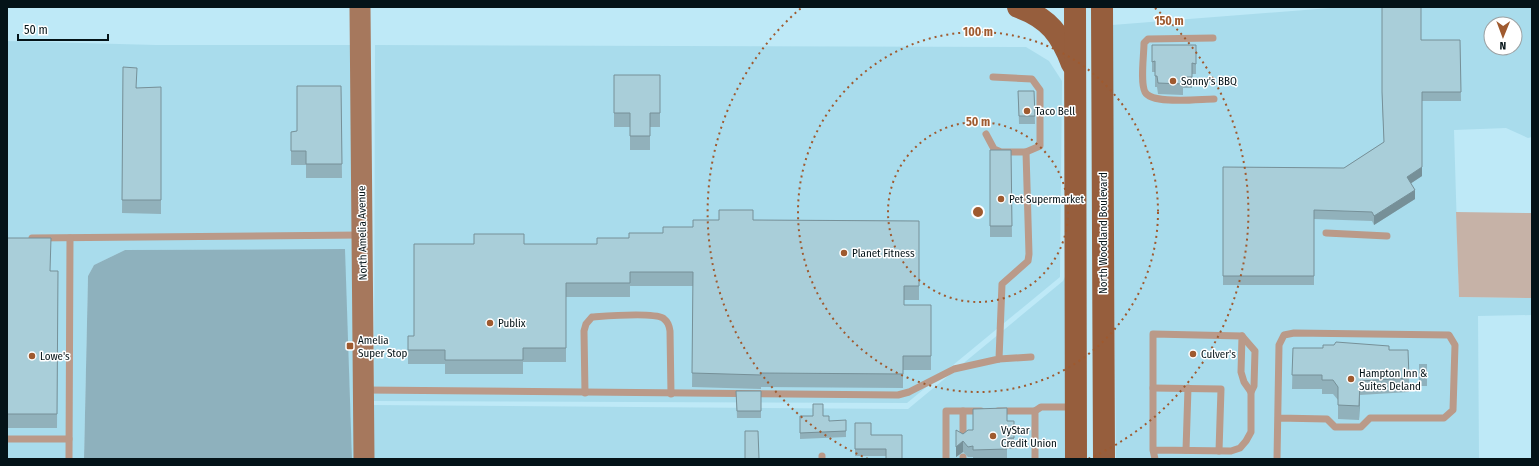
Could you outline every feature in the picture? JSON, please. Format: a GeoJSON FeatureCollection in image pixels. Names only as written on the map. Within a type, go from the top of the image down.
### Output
{"type":"FeatureCollection","features":[{"type":"Feature","properties":{"kind":"main road"},"geometry":{"type":"LineString","coordinates":[[1018,7],[1032,12],[1048,23],[1063,42],[1075,71]]}},
{"type":"Feature","properties":{"kind":"main road"},"geometry":{"type":"LineString","coordinates":[[1075,7],[1076,459]]}},
{"type":"Feature","properties":{"kind":"main road","name":"North Woodland Boulevard"},"geometry":{"type":"LineString","coordinates":[[1102,7],[1104,459]]}},
{"type":"Feature","properties":{"kind":"main road"},"geometry":{"type":"LineString","coordinates":[[1075,306],[1091,326],[1103,361]]}},
{"type":"Feature","properties":{"kind":"street","name":"North Amelia Avenue"},"geometry":{"type":"LineString","coordinates":[[360,7],[364,459]]}},
{"type":"Feature","properties":{"kind":"lane"},"geometry":{"type":"LineString","coordinates":[[1213,38],[1148,39],[1144,43],[1144,86],[1147,95],[1153,98],[1168,100],[1214,99]]}},
{"type":"Feature","properties":{"kind":"lane"},"geometry":{"type":"LineString","coordinates":[[986,134],[994,149],[1001,152],[1026,152],[1040,146],[1040,90],[1032,79],[993,77]]}},
{"type":"Feature","properties":{"kind":"lane"},"geometry":{"type":"LineString","coordinates":[[999,359],[1002,284],[1028,261],[1029,254],[1026,152]]}},
{"type":"Feature","properties":{"kind":"lane"},"geometry":{"type":"LineString","coordinates":[[1326,233],[1387,236]]}},
{"type":"Feature","properties":{"kind":"lane"},"geometry":{"type":"LineString","coordinates":[[25,238],[362,235]]}},
{"type":"Feature","properties":{"kind":"lane"},"geometry":{"type":"LineString","coordinates":[[70,238],[70,459]]}},
{"type":"Feature","properties":{"kind":"lane"},"geometry":{"type":"LineString","coordinates":[[585,393],[584,332],[588,320],[592,317],[649,315],[662,317],[668,323],[670,331],[671,394]]}},
{"type":"Feature","properties":{"kind":"lane"},"geometry":{"type":"LineString","coordinates":[[1278,418],[1327,419],[1335,427],[1361,427],[1370,418],[1444,418],[1453,410],[1455,345],[1449,335],[1294,333],[1284,335],[1279,345],[1278,418],[1278,459]]}},
{"type":"Feature","properties":{"kind":"lane"},"geometry":{"type":"LineString","coordinates":[[1153,450],[1219,451],[1231,455],[1246,441],[1251,432],[1251,392],[1254,386],[1255,351],[1242,336],[1153,334],[1153,450],[1155,459]]}},
{"type":"Feature","properties":{"kind":"lane"},"geometry":{"type":"LineString","coordinates":[[1242,336],[1241,372],[1244,382],[1251,392]]}},
{"type":"Feature","properties":{"kind":"lane"},"geometry":{"type":"LineString","coordinates":[[363,390],[898,395],[909,392],[954,369],[999,359],[1031,357]]}},
{"type":"Feature","properties":{"kind":"lane"},"geometry":{"type":"LineString","coordinates":[[1153,388],[1221,389],[1219,451]]}},
{"type":"Feature","properties":{"kind":"lane"},"geometry":{"type":"LineString","coordinates":[[1186,450],[1188,388]]}},
{"type":"Feature","properties":{"kind":"lane"},"geometry":{"type":"LineString","coordinates":[[946,459],[946,411],[1035,410],[1041,407],[1076,407]]}},
{"type":"Feature","properties":{"kind":"lane"},"geometry":{"type":"LineString","coordinates":[[1035,410],[1035,459]]}},
{"type":"Feature","properties":{"kind":"lane"},"geometry":{"type":"LineString","coordinates":[[963,411],[963,440]]}},
{"type":"Feature","properties":{"kind":"lane"},"geometry":{"type":"LineString","coordinates":[[7,439],[69,439]]}},
{"type":"Feature","properties":{"kind":"shaded area"},"geometry":{"type":"Polygon","coordinates":[[[1343,7],[1532,7],[1532,137],[1528,138],[1506,128],[1454,130],[1459,297],[1532,298],[1532,315],[1478,316],[1479,459],[1116,459],[1112,25],[1343,7]]]}},
{"type":"Feature","properties":{"kind":"shaded area"},"geometry":{"type":"Polygon","coordinates":[[[7,41],[156,45],[354,45],[358,459],[352,459],[344,249],[125,250],[94,265],[88,276],[84,459],[7,459],[7,41]]]}},
{"type":"Feature","properties":{"kind":"shaded area"},"geometry":{"type":"Polygon","coordinates":[[[375,45],[1026,47],[1049,61],[1062,81],[1060,277],[907,403],[374,401],[375,45]]]}},
{"type":"Feature","properties":{"kind":"shaded area"},"geometry":{"type":"Polygon","coordinates":[[[1456,212],[1532,213],[1532,298],[1459,297],[1456,212]]]}},
{"type":"Feature","properties":{"kind":"shaded area"},"geometry":{"type":"Polygon","coordinates":[[[345,249],[352,459],[84,459],[88,276],[94,265],[125,250],[345,249]]]}},
{"type":"Feature","properties":{"kind":"shaded area"},"geometry":{"type":"Polygon","coordinates":[[[1065,277],[1067,459],[370,459],[371,405],[908,409],[1063,281],[1065,277]]]}},
{"type":"Feature","properties":{"kind":"shaded area"},"geometry":{"type":"Polygon","coordinates":[[[1419,364],[1427,364],[1427,386],[1419,386],[1419,364]]]}},
{"type":"Feature","properties":{"kind":"building"},"geometry":{"type":"Polygon","coordinates":[[[1382,7],[1421,7],[1421,40],[1460,40],[1461,92],[1422,92],[1422,167],[1407,177],[1415,190],[1374,216],[1372,212],[1314,210],[1314,276],[1223,276],[1223,167],[1344,168],[1384,142],[1382,92],[1382,7]]]}},
{"type":"Feature","properties":{"kind":"building","name":"Sonny's BBQ"},"geometry":{"type":"Polygon","coordinates":[[[1152,45],[1196,45],[1196,64],[1192,63],[1192,77],[1183,77],[1183,84],[1158,83],[1157,76],[1155,76],[1155,61],[1152,62],[1152,45]]]}},
{"type":"Feature","properties":{"kind":"building"},"geometry":{"type":"Polygon","coordinates":[[[123,67],[137,68],[136,88],[161,87],[161,200],[122,200],[123,67]]]}},
{"type":"Feature","properties":{"kind":"building"},"geometry":{"type":"Polygon","coordinates":[[[614,75],[660,75],[660,113],[650,113],[650,136],[630,136],[630,113],[614,113],[614,75]]]}},
{"type":"Feature","properties":{"kind":"building"},"geometry":{"type":"Polygon","coordinates":[[[297,86],[341,86],[342,164],[306,164],[306,151],[291,151],[291,132],[297,131],[297,86]]]}},
{"type":"Feature","properties":{"kind":"building","name":"Taco Bell"},"geometry":{"type":"Polygon","coordinates":[[[1018,91],[1034,91],[1035,116],[1019,116],[1018,91]]]}},
{"type":"Feature","properties":{"kind":"building","name":"Pet Supermarket"},"geometry":{"type":"Polygon","coordinates":[[[990,150],[1011,150],[1012,226],[990,226],[990,150]]]}},
{"type":"Feature","properties":{"kind":"building"},"geometry":{"type":"Polygon","coordinates":[[[719,210],[753,210],[753,220],[919,221],[919,286],[904,286],[904,305],[931,305],[931,356],[903,356],[903,374],[761,373],[761,375],[692,373],[693,272],[630,272],[630,283],[566,283],[566,348],[523,348],[523,360],[445,360],[445,350],[408,350],[408,336],[414,336],[414,244],[474,244],[474,234],[524,234],[524,244],[597,244],[597,238],[629,238],[629,233],[663,233],[663,227],[693,227],[693,220],[719,220],[719,210]]]}},
{"type":"Feature","properties":{"kind":"building","name":"Lowe's"},"geometry":{"type":"Polygon","coordinates":[[[7,238],[51,238],[50,271],[58,271],[57,414],[7,414],[7,238]]]}},
{"type":"Feature","properties":{"kind":"building","name":"Hampton Inn & Suites Deland"},"geometry":{"type":"Polygon","coordinates":[[[1336,342],[1389,346],[1389,350],[1408,350],[1409,378],[1360,381],[1359,406],[1338,405],[1338,387],[1333,380],[1322,380],[1322,375],[1292,375],[1293,348],[1323,348],[1323,345],[1334,345],[1336,342]]]}},
{"type":"Feature","properties":{"kind":"building"},"geometry":{"type":"Polygon","coordinates":[[[736,391],[761,391],[761,411],[737,411],[736,391]]]}},
{"type":"Feature","properties":{"kind":"building"},"geometry":{"type":"Polygon","coordinates":[[[813,404],[823,404],[823,416],[829,416],[829,421],[846,420],[846,431],[800,433],[800,416],[813,416],[813,404]]]}},
{"type":"Feature","properties":{"kind":"building","name":"VyStar Credit Union"},"geometry":{"type":"Polygon","coordinates":[[[1007,408],[1007,421],[1014,421],[1014,438],[1007,438],[1007,449],[973,450],[973,446],[968,447],[963,441],[956,447],[956,430],[963,434],[968,430],[973,430],[973,409],[1007,408]]]}},
{"type":"Feature","properties":{"kind":"building"},"geometry":{"type":"Polygon","coordinates":[[[855,423],[871,423],[871,435],[902,435],[902,459],[886,459],[886,449],[855,449],[855,423]]]}},
{"type":"Feature","properties":{"kind":"building"},"geometry":{"type":"Polygon","coordinates":[[[745,431],[758,431],[759,459],[745,459],[745,431]]]}},
{"type":"Feature","properties":{"kind":"place","name":"Sonny's BBQ"},"geometry":{"type":"Point","coordinates":[1173,81]}},
{"type":"Feature","properties":{"kind":"place","name":"Taco Bell"},"geometry":{"type":"Point","coordinates":[1027,111]}},
{"type":"Feature","properties":{"kind":"place","name":"Pet Supermarket"},"geometry":{"type":"Point","coordinates":[1001,199]}},
{"type":"Feature","properties":{"kind":"place","name":"Planet Fitness"},"geometry":{"type":"Point","coordinates":[844,253]}},
{"type":"Feature","properties":{"kind":"place","name":"Publix"},"geometry":{"type":"Point","coordinates":[490,323]}},
{"type":"Feature","properties":{"kind":"place","name":"Amelia Super Stop"},"geometry":{"type":"Point","coordinates":[350,346]}},
{"type":"Feature","properties":{"kind":"place","name":"Culver's"},"geometry":{"type":"Point","coordinates":[1193,354]}},
{"type":"Feature","properties":{"kind":"place","name":"Lowe's"},"geometry":{"type":"Point","coordinates":[32,356]}},
{"type":"Feature","properties":{"kind":"place","name":"Hampton Inn & Suites Deland"},"geometry":{"type":"Point","coordinates":[1351,379]}},
{"type":"Feature","properties":{"kind":"place","name":"VyStar Credit Union"},"geometry":{"type":"Point","coordinates":[993,436]}}]}
